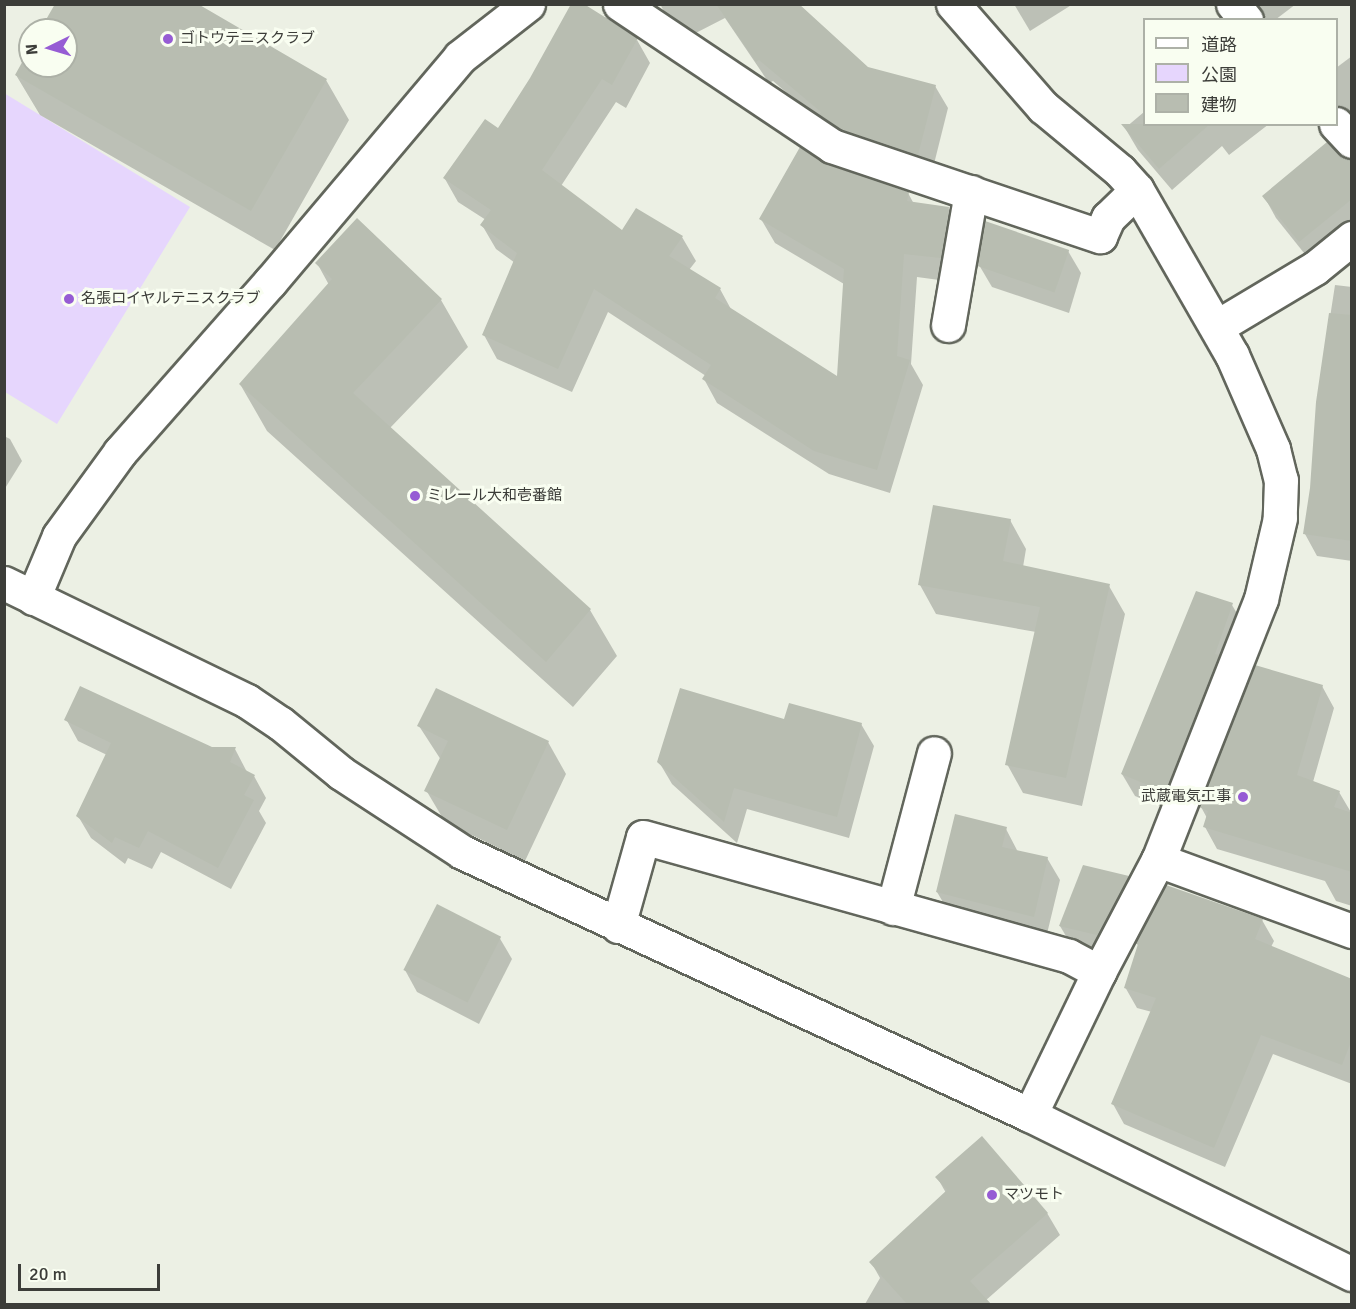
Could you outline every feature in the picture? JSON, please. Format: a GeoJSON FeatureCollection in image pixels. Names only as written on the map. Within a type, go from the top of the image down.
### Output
{"type":"FeatureCollection","features":[{"type":"Feature","properties":{"kind":"street"},"geometry":{"type":"LineString","coordinates":[[33,598],[59,536],[120,452],[270,282],[460,57],[528,4]]}},
{"type":"Feature","properties":{"kind":"street"},"geometry":{"type":"LineString","coordinates":[[620,4],[832,146],[1100,236],[1108,218],[1137,190]]}},
{"type":"Feature","properties":{"kind":"street"},"geometry":{"type":"LineString","coordinates":[[952,4],[1043,107],[1120,171],[1137,190],[1218,326],[1274,449],[1281,480],[1280,518],[1261,599],[1158,860],[1099,972],[1030,1115]]}},
{"type":"Feature","properties":{"kind":"street"},"geometry":{"type":"LineString","coordinates":[[1233,4],[1244,18]]}},
{"type":"Feature","properties":{"kind":"street"},"geometry":{"type":"LineString","coordinates":[[1338,126],[1352,141]]}},
{"type":"Feature","properties":{"kind":"street"},"geometry":{"type":"LineString","coordinates":[[948,325],[971,192]]}},
{"type":"Feature","properties":{"kind":"street"},"geometry":{"type":"LineString","coordinates":[[1218,326],[1315,268],[1352,238]]}},
{"type":"Feature","properties":{"kind":"street"},"geometry":{"type":"LineString","coordinates":[[4,583],[247,701],[280,723],[341,773],[462,852],[1030,1115],[1352,1274]]}},
{"type":"Feature","properties":{"kind":"street"},"geometry":{"type":"LineString","coordinates":[[893,908],[934,753]]}},
{"type":"Feature","properties":{"kind":"street"},"geometry":{"type":"LineString","coordinates":[[618,926],[643,837],[1069,956],[1099,972]]}},
{"type":"Feature","properties":{"kind":"street"},"geometry":{"type":"LineString","coordinates":[[1158,860],[1352,931]]}},
{"type":"Feature","properties":{"kind":"green space","name":"名張ロイヤルテニスクラブ"},"geometry":{"type":"Polygon","coordinates":[[[4,93],[190,207],[57,424],[5,392],[4,93]]]}},
{"type":"Feature","properties":{"kind":"building"},"geometry":{"type":"Polygon","coordinates":[[[55,4],[198,4],[327,79],[251,211],[20,78],[78,78],[78,18],[47,18],[55,4]]]}},
{"type":"Feature","properties":{"kind":"building"},"geometry":{"type":"Polygon","coordinates":[[[571,4],[584,4],[638,38],[612,85],[602,79],[542,170],[622,230],[636,208],[683,236],[669,256],[721,288],[715,298],[837,376],[844,269],[759,219],[800,147],[826,164],[909,192],[907,201],[949,207],[941,258],[904,254],[897,356],[910,360],[877,470],[814,451],[702,379],[711,365],[594,289],[558,369],[482,335],[517,253],[480,225],[491,210],[443,178],[485,119],[498,128],[530,78],[571,4]]]}},
{"type":"Feature","properties":{"kind":"building"},"geometry":{"type":"Polygon","coordinates":[[[716,4],[799,4],[868,67],[936,85],[918,155],[840,129],[819,115],[821,112],[759,60],[756,62],[716,4]]]}},
{"type":"Feature","properties":{"kind":"building"},"geometry":{"type":"Polygon","coordinates":[[[1121,124],[1208,126],[1159,169],[1121,124]]]}},
{"type":"Feature","properties":{"kind":"building"},"geometry":{"type":"Polygon","coordinates":[[[1327,142],[1339,154],[1352,159],[1352,199],[1299,242],[1262,196],[1327,142]]]}},
{"type":"Feature","properties":{"kind":"building","name":"ミレール大和壱番館"},"geometry":{"type":"Polygon","coordinates":[[[357,218],[442,299],[353,393],[591,609],[546,662],[239,384],[332,279],[315,263],[357,218]]]}},
{"type":"Feature","properties":{"kind":"building"},"geometry":{"type":"Polygon","coordinates":[[[985,221],[1069,250],[1055,293],[970,264],[985,221]]]}},
{"type":"Feature","properties":{"kind":"building"},"geometry":{"type":"Polygon","coordinates":[[[1329,313],[1352,315],[1352,541],[1303,534],[1310,488],[1316,402],[1329,313]]]}},
{"type":"Feature","properties":{"kind":"building"},"geometry":{"type":"Polygon","coordinates":[[[933,505],[1011,519],[1003,561],[1110,584],[1066,778],[1005,765],[1040,607],[918,585],[933,505]]]}},
{"type":"Feature","properties":{"kind":"building"},"geometry":{"type":"Polygon","coordinates":[[[1196,591],[1233,603],[1215,654],[1219,655],[1165,792],[1121,774],[1196,591]]]}},
{"type":"Feature","properties":{"kind":"building"},"geometry":{"type":"Polygon","coordinates":[[[1255,665],[1323,685],[1297,775],[1340,791],[1334,807],[1352,813],[1352,872],[1203,827],[1208,811],[1199,807],[1255,665]]]}},
{"type":"Feature","properties":{"kind":"building"},"geometry":{"type":"Polygon","coordinates":[[[80,686],[212,747],[236,747],[230,762],[255,775],[244,795],[254,800],[218,868],[148,831],[139,848],[115,837],[112,843],[76,816],[111,743],[64,720],[80,686]]]}},
{"type":"Feature","properties":{"kind":"building"},"geometry":{"type":"Polygon","coordinates":[[[436,688],[549,741],[507,830],[424,791],[448,741],[417,726],[436,688]]]}},
{"type":"Feature","properties":{"kind":"building"},"geometry":{"type":"Polygon","coordinates":[[[680,688],[784,719],[789,703],[862,723],[837,817],[734,788],[724,822],[657,762],[680,688]]]}},
{"type":"Feature","properties":{"kind":"building"},"geometry":{"type":"Polygon","coordinates":[[[955,814],[1007,827],[1002,847],[1048,857],[1034,917],[936,892],[955,814]]]}},
{"type":"Feature","properties":{"kind":"building"},"geometry":{"type":"Polygon","coordinates":[[[1083,865],[1129,876],[1097,935],[1059,926],[1083,865]]]}},
{"type":"Feature","properties":{"kind":"building"},"geometry":{"type":"Polygon","coordinates":[[[1166,885],[1263,919],[1255,939],[1352,979],[1352,1039],[1342,1065],[1261,1035],[1214,1148],[1111,1104],[1156,998],[1124,988],[1138,944],[1135,944],[1166,885]]]}},
{"type":"Feature","properties":{"kind":"building"},"geometry":{"type":"Polygon","coordinates":[[[437,904],[501,937],[468,1003],[403,970],[437,904]]]}},
{"type":"Feature","properties":{"kind":"building"},"geometry":{"type":"Polygon","coordinates":[[[982,1136],[1048,1213],[970,1281],[992,1305],[908,1305],[869,1262],[947,1190],[935,1177],[982,1136]]]}},
{"type":"Feature","properties":{"kind":"place","name":"ゴトウテニスクラブ"},"geometry":{"type":"Point","coordinates":[168,39]}},
{"type":"Feature","properties":{"kind":"place","name":"名張ロイヤルテニスクラブ"},"geometry":{"type":"Point","coordinates":[69,299]}},
{"type":"Feature","properties":{"kind":"place","name":"ミレール大和壱番館"},"geometry":{"type":"Point","coordinates":[415,496]}},
{"type":"Feature","properties":{"kind":"place","name":"武蔵電気工事"},"geometry":{"type":"Point","coordinates":[1243,797]}},
{"type":"Feature","properties":{"kind":"place","name":"マツモト"},"geometry":{"type":"Point","coordinates":[992,1195]}}]}
